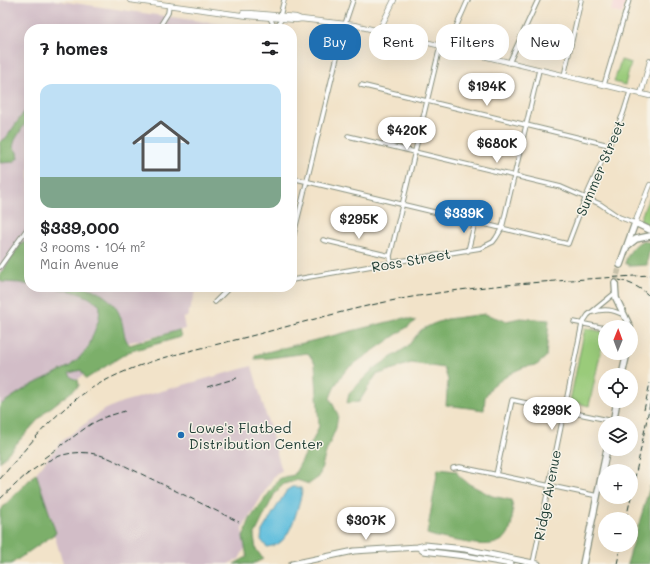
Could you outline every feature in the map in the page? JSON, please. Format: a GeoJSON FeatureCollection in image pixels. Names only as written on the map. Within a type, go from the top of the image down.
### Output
{"type":"FeatureCollection","features":[{"type":"Feature","properties":{"kind":"main road"},"geometry":{"type":"LineString","coordinates":[[620,265],[624,249],[635,223],[650,230]]}},
{"type":"Feature","properties":{"kind":"main road"},"geometry":{"type":"LineString","coordinates":[[624,249],[636,239],[650,236]]}},
{"type":"Feature","properties":{"kind":"main road"},"geometry":{"type":"LineString","coordinates":[[615,283],[616,298],[626,320]]}},
{"type":"Feature","properties":{"kind":"main road"},"geometry":{"type":"LineString","coordinates":[[583,564],[598,496]]}},
{"type":"Feature","properties":{"kind":"main road"},"geometry":{"type":"LineString","coordinates":[[292,564],[354,551],[418,547],[425,545],[465,549],[535,564]]}},
{"type":"Feature","properties":{"kind":"main road"},"geometry":{"type":"LineString","coordinates":[[418,547],[423,551],[511,564]]}},
{"type":"Feature","properties":{"kind":"street"},"geometry":{"type":"LineString","coordinates":[[130,0],[270,18],[281,17]]}},
{"type":"Feature","properties":{"kind":"street"},"geometry":{"type":"LineString","coordinates":[[278,24],[284,0]]}},
{"type":"Feature","properties":{"kind":"street"},"geometry":{"type":"LineString","coordinates":[[239,14],[249,13],[296,20],[345,24],[353,0]]}},
{"type":"Feature","properties":{"kind":"street"},"geometry":{"type":"LineString","coordinates":[[382,24],[394,0]]}},
{"type":"Feature","properties":{"kind":"street"},"geometry":{"type":"LineString","coordinates":[[457,24],[468,0]]}},
{"type":"Feature","properties":{"kind":"street"},"geometry":{"type":"LineString","coordinates":[[509,62],[538,0]]}},
{"type":"Feature","properties":{"kind":"street"},"geometry":{"type":"LineString","coordinates":[[564,76],[581,0]]}},
{"type":"Feature","properties":{"kind":"street"},"geometry":{"type":"LineString","coordinates":[[604,85],[629,0]]}},
{"type":"Feature","properties":{"kind":"street"},"geometry":{"type":"LineString","coordinates":[[161,24],[168,13],[169,5]]}},
{"type":"Feature","properties":{"kind":"street"},"geometry":{"type":"LineString","coordinates":[[270,18],[273,24]]}},
{"type":"Feature","properties":{"kind":"street"},"geometry":{"type":"LineString","coordinates":[[297,222],[336,60]]}},
{"type":"Feature","properties":{"kind":"street"},"geometry":{"type":"LineString","coordinates":[[392,263],[390,256],[437,60]]}},
{"type":"Feature","properties":{"kind":"street"},"geometry":{"type":"LineString","coordinates":[[500,60],[650,96]]}},
{"type":"Feature","properties":{"kind":"street"},"geometry":{"type":"LineString","coordinates":[[641,94],[650,61]]}},
{"type":"Feature","properties":{"kind":"street","name":"Ross Street"},"geometry":{"type":"LineString","coordinates":[[297,279],[468,251],[489,245],[496,238],[502,228],[539,70]]}},
{"type":"Feature","properties":{"kind":"street"},"geometry":{"type":"LineString","coordinates":[[361,85],[609,145]]}},
{"type":"Feature","properties":{"kind":"street","name":"Summer Street"},"geometry":{"type":"LineString","coordinates":[[502,228],[568,244],[585,199],[623,114],[630,92]]}},
{"type":"Feature","properties":{"kind":"street"},"geometry":{"type":"LineString","coordinates":[[348,136],[561,187],[585,199],[600,204],[619,216],[635,223],[650,185]]}},
{"type":"Feature","properties":{"kind":"street"},"geometry":{"type":"LineString","coordinates":[[297,179],[502,228]]}},
{"type":"Feature","properties":{"kind":"street"},"geometry":{"type":"LineString","coordinates":[[468,251],[475,222]]}},
{"type":"Feature","properties":{"kind":"street"},"geometry":{"type":"LineString","coordinates":[[0,267],[24,233]]}},
{"type":"Feature","properties":{"kind":"street"},"geometry":{"type":"LineString","coordinates":[[323,240],[390,256]]}},
{"type":"Feature","properties":{"kind":"street"},"geometry":{"type":"LineString","coordinates":[[215,302],[225,292]]}},
{"type":"Feature","properties":{"kind":"street","name":"Ridge Avenue"},"geometry":{"type":"LineString","coordinates":[[535,564],[549,486],[582,324],[584,319],[615,292]]}},
{"type":"Feature","properties":{"kind":"street"},"geometry":{"type":"LineString","coordinates":[[592,312],[610,310],[624,315]]}},
{"type":"Feature","properties":{"kind":"street"},"geometry":{"type":"LineString","coordinates":[[574,322],[598,327]]}},
{"type":"Feature","properties":{"kind":"street"},"geometry":{"type":"LineString","coordinates":[[496,475],[512,400],[598,419]]}},
{"type":"Feature","properties":{"kind":"street"},"geometry":{"type":"LineString","coordinates":[[453,468],[460,467],[598,496]]}},
{"type":"Feature","properties":{"kind":"shaded area"},"geometry":{"type":"Polygon","coordinates":[[[0,0],[53,0],[219,24],[24,24],[24,292],[195,292],[187,317],[183,318],[185,329],[118,345],[31,420],[0,434],[0,0]]]}},
{"type":"Feature","properties":{"kind":"shaded area"},"geometry":{"type":"Polygon","coordinates":[[[615,0],[626,0],[622,14],[611,11],[615,0]]]}},
{"type":"Feature","properties":{"kind":"shaded area"},"geometry":{"type":"Polygon","coordinates":[[[252,366],[282,471],[274,476],[242,529],[245,548],[239,559],[228,564],[63,564],[36,473],[62,441],[102,411],[122,402],[252,366]]]}},
{"type":"Feature","properties":{"kind":"green space"},"geometry":{"type":"Polygon","coordinates":[[[621,60],[631,63],[625,85],[614,82],[621,60]]]}},
{"type":"Feature","properties":{"kind":"green space"},"geometry":{"type":"Polygon","coordinates":[[[24,112],[24,125],[15,140],[13,147],[17,152],[18,158],[13,162],[0,163],[0,142],[6,138],[24,112]]]}},
{"type":"Feature","properties":{"kind":"green space"},"geometry":{"type":"Polygon","coordinates":[[[650,198],[650,226],[640,220],[650,198]]]}},
{"type":"Feature","properties":{"kind":"green space"},"geometry":{"type":"Polygon","coordinates":[[[644,240],[650,243],[647,265],[631,266],[625,263],[632,249],[644,240]]]}},
{"type":"Feature","properties":{"kind":"green space"},"geometry":{"type":"Polygon","coordinates":[[[22,242],[24,242],[24,284],[2,282],[0,280],[0,275],[22,242]]]}},
{"type":"Feature","properties":{"kind":"green space"},"geometry":{"type":"Polygon","coordinates":[[[73,292],[98,292],[112,303],[119,313],[125,336],[130,345],[179,330],[181,337],[128,352],[86,379],[81,370],[69,373],[72,378],[78,380],[79,386],[46,411],[0,462],[0,405],[26,388],[70,366],[88,348],[99,319],[100,306],[95,301],[73,292]]]}},
{"type":"Feature","properties":{"kind":"green space"},"geometry":{"type":"Polygon","coordinates":[[[485,314],[506,321],[520,318],[549,320],[546,357],[537,365],[524,367],[513,372],[492,386],[485,397],[484,410],[446,405],[448,380],[444,368],[411,363],[376,375],[359,402],[347,403],[349,394],[372,370],[407,347],[421,330],[447,319],[485,314]]]}},
{"type":"Feature","properties":{"kind":"green space"},"geometry":{"type":"Polygon","coordinates":[[[404,318],[416,321],[348,368],[333,390],[330,398],[338,415],[336,428],[326,452],[319,477],[309,484],[297,480],[284,484],[275,493],[254,536],[256,549],[263,559],[253,564],[234,564],[247,557],[243,537],[250,519],[280,478],[294,475],[319,426],[315,363],[308,353],[255,359],[255,355],[404,318]]]}},
{"type":"Feature","properties":{"kind":"green space"},"geometry":{"type":"Polygon","coordinates":[[[585,328],[598,331],[599,360],[589,406],[570,401],[585,328]]]}},
{"type":"Feature","properties":{"kind":"green space"},"geometry":{"type":"Polygon","coordinates":[[[438,469],[456,471],[459,476],[469,484],[492,496],[511,500],[513,508],[512,521],[510,530],[506,537],[494,544],[479,544],[445,539],[427,534],[438,469]]]}},
{"type":"Feature","properties":{"kind":"green space"},"geometry":{"type":"Polygon","coordinates":[[[36,473],[56,533],[11,564],[0,564],[0,510],[36,473]]]}},
{"type":"Feature","properties":{"kind":"green space"},"geometry":{"type":"Polygon","coordinates":[[[650,486],[650,564],[627,564],[631,552],[638,552],[638,527],[650,486]]]}},
{"type":"Feature","properties":{"kind":"water"},"geometry":{"type":"Polygon","coordinates":[[[292,487],[301,488],[302,492],[292,525],[282,541],[267,547],[261,540],[262,531],[287,490],[292,487]]]}},
{"type":"Feature","properties":{"kind":"tunnel"},"geometry":{"type":"LineString","coordinates":[[615,283],[620,265]]}},
{"type":"Feature","properties":{"kind":"railway"},"geometry":{"type":"LineString","coordinates":[[0,479],[54,418],[79,397],[110,378],[166,357],[333,314],[402,299],[453,291],[509,285],[650,275]]}},
{"type":"Feature","properties":{"kind":"railway"},"geometry":{"type":"LineString","coordinates":[[619,280],[636,286],[650,297]]}},
{"type":"Feature","properties":{"kind":"railway"},"geometry":{"type":"LineString","coordinates":[[207,387],[237,378]]}},
{"type":"Feature","properties":{"kind":"railway"},"geometry":{"type":"LineString","coordinates":[[644,410],[650,383]]}},
{"type":"Feature","properties":{"kind":"railway"},"geometry":{"type":"LineString","coordinates":[[638,464],[650,404]]}},
{"type":"Feature","properties":{"kind":"railway"},"geometry":{"type":"LineString","coordinates":[[44,458],[91,424],[105,417],[125,411]]}},
{"type":"Feature","properties":{"kind":"railway"},"geometry":{"type":"LineString","coordinates":[[25,476],[45,463],[65,454],[87,453],[99,455],[111,459],[239,522]]}},
{"type":"Feature","properties":{"kind":"railway"},"geometry":{"type":"LineString","coordinates":[[0,499],[28,473]]}},
{"type":"Feature","properties":{"kind":"railway"},"geometry":{"type":"LineString","coordinates":[[628,512],[629,504]]}},
{"type":"Feature","properties":{"kind":"railway"},"geometry":{"type":"LineString","coordinates":[[617,564],[620,552]]}},
{"type":"Feature","properties":{"kind":"place","name":"Lowe's Flatbed Distribution Center"},"geometry":{"type":"Point","coordinates":[181,435]}}]}
